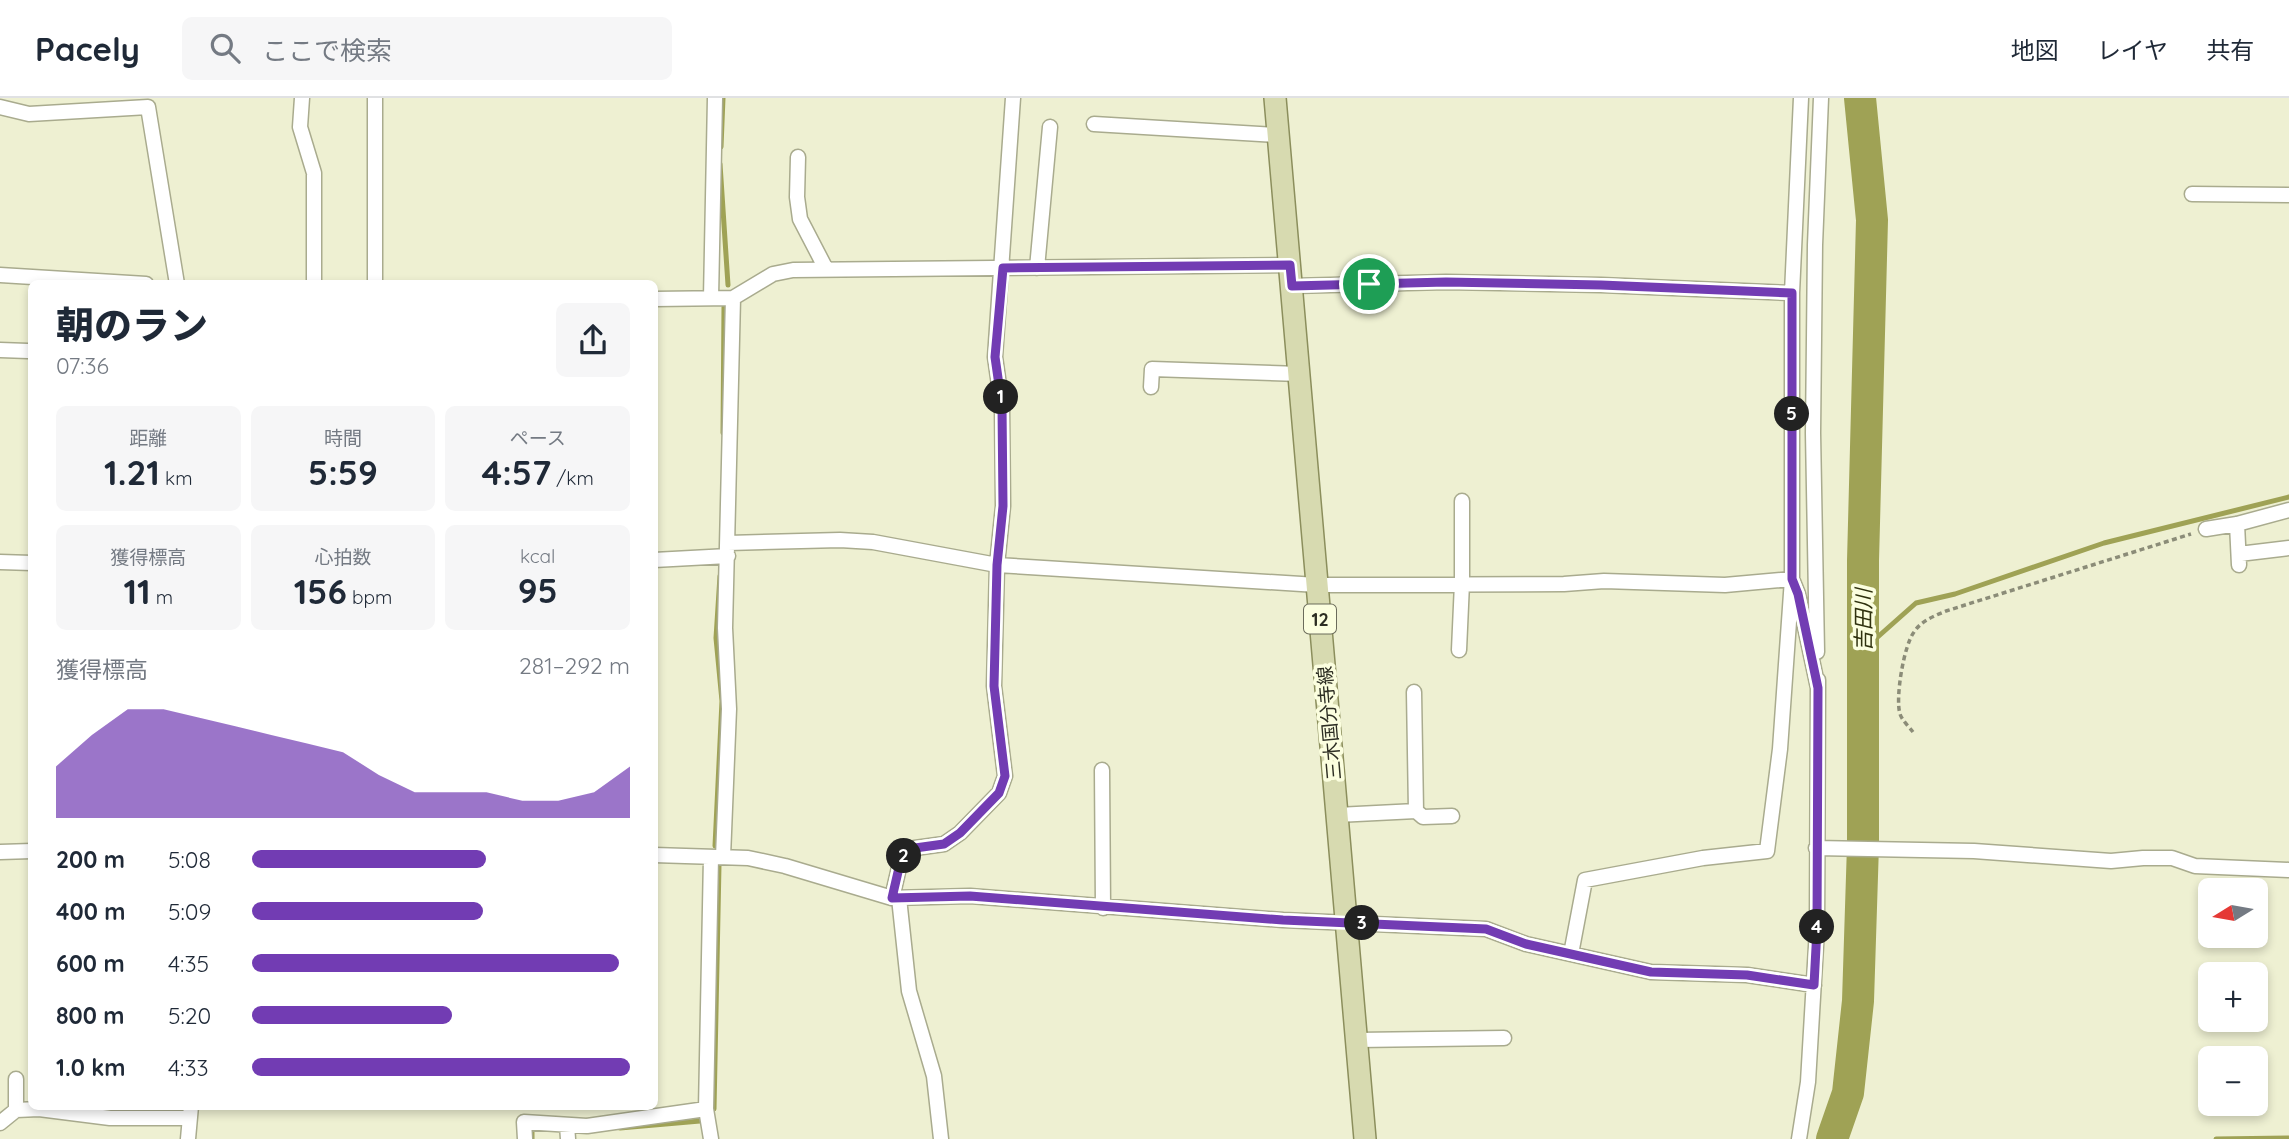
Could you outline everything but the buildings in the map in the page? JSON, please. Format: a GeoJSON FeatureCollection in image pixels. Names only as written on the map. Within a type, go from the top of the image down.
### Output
{"type":"FeatureCollection","features":[{"type":"Feature","properties":{"kind":"main road","name":"三木国分寺線"},"geometry":{"type":"LineString","coordinates":[[1275,98],[1365,1139]]}},
{"type":"Feature","properties":{"kind":"street"},"geometry":{"type":"LineString","coordinates":[[302,98],[300,127],[314,173],[314,280]]}},
{"type":"Feature","properties":{"kind":"street"},"geometry":{"type":"LineString","coordinates":[[374,98],[375,280]]}},
{"type":"Feature","properties":{"kind":"street"},"geometry":{"type":"LineString","coordinates":[[712,298],[715,98]]}},
{"type":"Feature","properties":{"kind":"street"},"geometry":{"type":"LineString","coordinates":[[941,1139],[934,1076],[909,991],[895,898],[901,859],[915,848],[944,844],[960,833],[999,793],[1005,776],[994,686],[997,565],[1003,506],[1002,406],[995,357],[1013,98]]}},
{"type":"Feature","properties":{"kind":"street"},"geometry":{"type":"LineString","coordinates":[[1571,954],[1585,880],[1703,858],[1767,851],[1780,749],[1792,579],[1792,293],[1801,98]]}},
{"type":"Feature","properties":{"kind":"street"},"geometry":{"type":"LineString","coordinates":[[1799,1139],[1808,1082],[1817,929],[1818,688],[1813,432],[1815,245],[1821,98]]}},
{"type":"Feature","properties":{"kind":"street"},"geometry":{"type":"LineString","coordinates":[[0,107],[29,114],[93,104],[148,107],[176,280]]}},
{"type":"Feature","properties":{"kind":"street"},"geometry":{"type":"LineString","coordinates":[[1094,124],[1277,135]]}},
{"type":"Feature","properties":{"kind":"street"},"geometry":{"type":"LineString","coordinates":[[1037,268],[1050,127]]}},
{"type":"Feature","properties":{"kind":"street"},"geometry":{"type":"LineString","coordinates":[[798,157],[797,197],[800,219],[825,269]]}},
{"type":"Feature","properties":{"kind":"street"},"geometry":{"type":"LineString","coordinates":[[2192,194],[2289,195]]}},
{"type":"Feature","properties":{"kind":"street"},"geometry":{"type":"LineString","coordinates":[[658,299],[733,298],[773,274],[793,270],[1290,265]]}},
{"type":"Feature","properties":{"kind":"street"},"geometry":{"type":"LineString","coordinates":[[0,275],[66,280]]}},
{"type":"Feature","properties":{"kind":"street"},"geometry":{"type":"LineString","coordinates":[[1292,286],[1472,282],[1792,293]]}},
{"type":"Feature","properties":{"kind":"street"},"geometry":{"type":"LineString","coordinates":[[711,1139],[706,1110],[717,857],[729,709],[724,553],[733,298]]}},
{"type":"Feature","properties":{"kind":"street"},"geometry":{"type":"LineString","coordinates":[[0,350],[28,351]]}},
{"type":"Feature","properties":{"kind":"street"},"geometry":{"type":"LineString","coordinates":[[1152,387],[1152,369],[1300,374]]}},
{"type":"Feature","properties":{"kind":"street"},"geometry":{"type":"LineString","coordinates":[[1459,650],[1462,583],[1461,501]]}},
{"type":"Feature","properties":{"kind":"street"},"geometry":{"type":"LineString","coordinates":[[2206,529],[2289,510]]}},
{"type":"Feature","properties":{"kind":"street"},"geometry":{"type":"LineString","coordinates":[[2237,524],[2239,560],[2289,548]]}},
{"type":"Feature","properties":{"kind":"street"},"geometry":{"type":"LineString","coordinates":[[658,560],[840,540],[873,542],[997,565],[1317,584],[1604,581],[1725,585],[1792,579]]}},
{"type":"Feature","properties":{"kind":"street"},"geometry":{"type":"LineString","coordinates":[[0,562],[28,563]]}},
{"type":"Feature","properties":{"kind":"street"},"geometry":{"type":"LineString","coordinates":[[1792,579],[1798,594],[1818,688]]}},
{"type":"Feature","properties":{"kind":"street"},"geometry":{"type":"LineString","coordinates":[[1414,692],[1416,811]]}},
{"type":"Feature","properties":{"kind":"street"},"geometry":{"type":"LineString","coordinates":[[1102,771],[1103,908]]}},
{"type":"Feature","properties":{"kind":"street"},"geometry":{"type":"LineString","coordinates":[[1337,815],[1416,811],[1423,817],[1452,816]]}},
{"type":"Feature","properties":{"kind":"street"},"geometry":{"type":"LineString","coordinates":[[1816,848],[1973,851],[2111,862],[2172,858],[2195,866],[2289,870]]}},
{"type":"Feature","properties":{"kind":"street"},"geometry":{"type":"LineString","coordinates":[[0,852],[28,851]]}},
{"type":"Feature","properties":{"kind":"street"},"geometry":{"type":"LineString","coordinates":[[658,855],[748,858],[895,898],[970,896],[1103,908],[1486,929],[1526,944],[1651,972],[1747,975],[1814,985]]}},
{"type":"Feature","properties":{"kind":"street"},"geometry":{"type":"LineString","coordinates":[[1357,1040],[1504,1038]]}},
{"type":"Feature","properties":{"kind":"street"},"geometry":{"type":"LineString","coordinates":[[16,1079],[16,1110]]}},
{"type":"Feature","properties":{"kind":"street"},"geometry":{"type":"LineString","coordinates":[[0,1123],[16,1110],[28,1109]]}},
{"type":"Feature","properties":{"kind":"street"},"geometry":{"type":"LineString","coordinates":[[68,1110],[110,1118],[190,1112],[188,1139]]}},
{"type":"Feature","properties":{"kind":"street"},"geometry":{"type":"LineString","coordinates":[[525,1139],[524,1122],[568,1132],[587,1126],[706,1110]]}},
{"type":"Feature","properties":{"kind":"path"},"geometry":{"type":"LineString","coordinates":[[1913,732],[1900,713],[1901,673],[1910,639],[1925,620],[1945,611],[2206,529]]}},
{"type":"Feature","properties":{"kind":"waterway"},"geometry":{"type":"LineString","coordinates":[[721,147],[723,98]]}},
{"type":"Feature","properties":{"kind":"waterway","name":"吉田川"},"geometry":{"type":"LineString","coordinates":[[1832,1139],[1848,1093],[1858,1001],[1863,845],[1863,561],[1872,220],[1860,98]]}},
{"type":"Feature","properties":{"kind":"waterway"},"geometry":{"type":"LineString","coordinates":[[720,164],[728,285]]}},
{"type":"Feature","properties":{"kind":"waterway"},"geometry":{"type":"LineString","coordinates":[[723,433],[724,307]]}},
{"type":"Feature","properties":{"kind":"waterway"},"geometry":{"type":"LineString","coordinates":[[1863,650],[1916,603],[1955,594],[2104,543],[2289,497]]}},
{"type":"Feature","properties":{"kind":"waterway"},"geometry":{"type":"LineString","coordinates":[[715,846],[722,701],[716,638],[720,576]]}},
{"type":"Feature","properties":{"kind":"waterway"},"geometry":{"type":"LineString","coordinates":[[714,1109],[719,865]]}},
{"type":"Feature","properties":{"kind":"waterway"},"geometry":{"type":"LineString","coordinates":[[620,1128],[700,1121]]}},
{"type":"Feature","properties":{"kind":"waterway"},"geometry":{"type":"LineString","coordinates":[[532,1139],[532,1130],[537,1127]]}},
{"type":"Feature","properties":{"kind":"waterway"},"geometry":{"type":"LineString","coordinates":[[2216,1139],[2289,1138]]}},
{"type":"Feature","properties":{"kind":"route"},"geometry":{"type":"LineString","coordinates":[[1290,265],[1292,286],[1369,284],[1446,282],[1601,285],[1792,293],[1792,579],[1798,594],[1818,688],[1817,929],[1814,985],[1747,975],[1651,972],[1526,944],[1486,929],[1283,920],[970,896],[892,898],[901,859],[915,848],[944,844],[960,833],[999,793],[1005,776],[994,686],[997,565],[1003,506],[1002,406],[995,357],[1003,268],[1290,265]]}}]}
